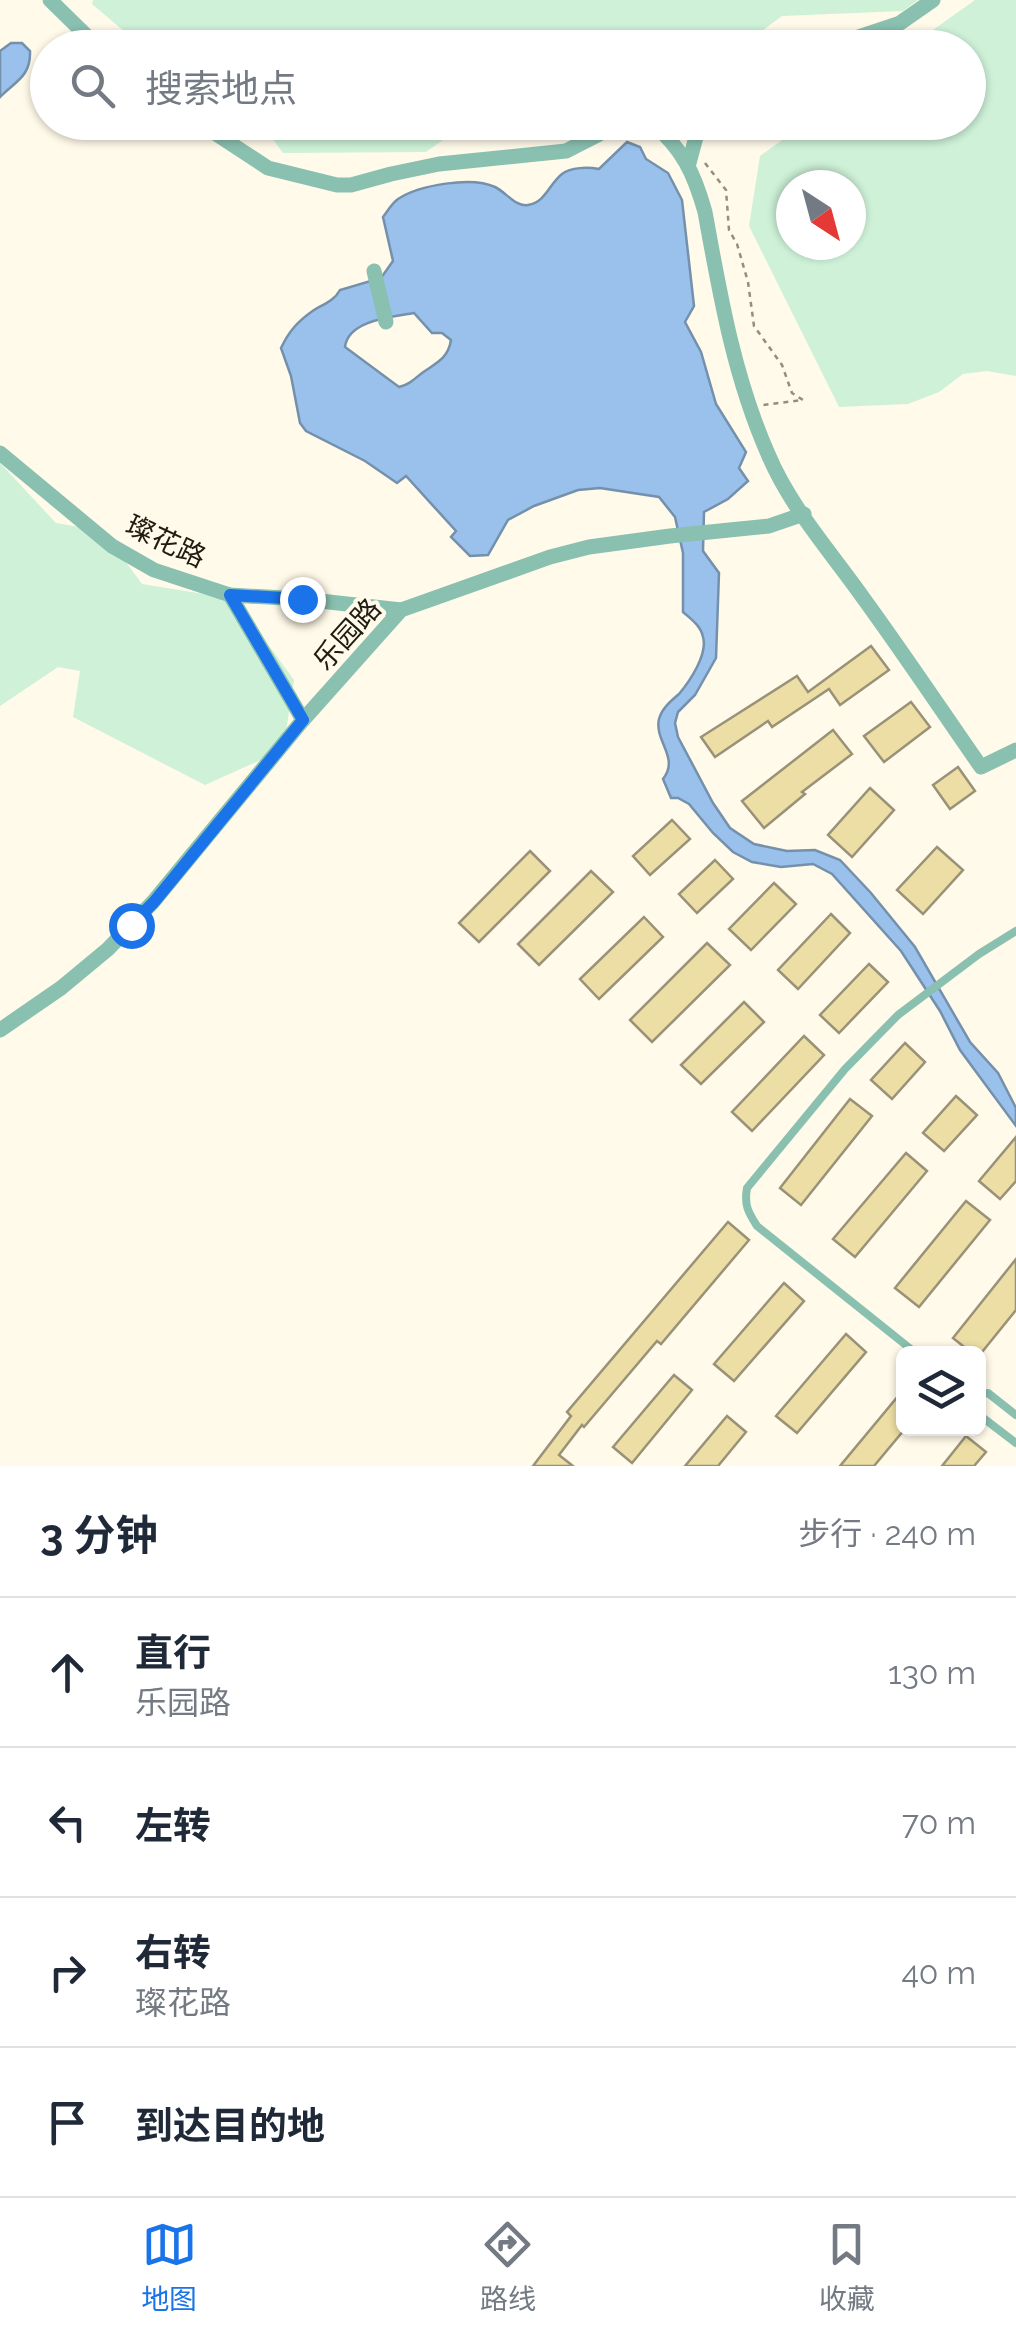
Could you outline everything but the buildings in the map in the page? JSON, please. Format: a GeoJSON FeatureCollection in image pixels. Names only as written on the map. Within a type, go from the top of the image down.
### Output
{"type":"FeatureCollection","features":[{"type":"Feature","properties":{"kind":"street"},"geometry":{"type":"LineString","coordinates":[[50,0],[81,30]]}},
{"type":"Feature","properties":{"kind":"street"},"geometry":{"type":"LineString","coordinates":[[881,30],[900,23],[934,0]]}},
{"type":"Feature","properties":{"kind":"street"},"geometry":{"type":"LineString","coordinates":[[225,140],[268,168],[351,185],[439,164],[566,151],[588,140]]}},
{"type":"Feature","properties":{"kind":"street"},"geometry":{"type":"LineString","coordinates":[[667,140],[688,163],[706,212],[729,338],[768,454],[788,494],[981,767],[1016,750]]}},
{"type":"Feature","properties":{"kind":"street"},"geometry":{"type":"LineString","coordinates":[[688,163],[695,140]]}},
{"type":"Feature","properties":{"kind":"street"},"geometry":{"type":"LineString","coordinates":[[374,271],[386,322]]}},
{"type":"Feature","properties":{"kind":"street","name":"璨花路"},"geometry":{"type":"LineString","coordinates":[[0,453],[112,546],[154,570],[230,595],[401,610]]}},
{"type":"Feature","properties":{"kind":"street","name":"乐园路"},"geometry":{"type":"LineString","coordinates":[[0,1030],[108,949],[154,902],[303,720],[401,610],[589,547],[770,526],[804,514]]}},
{"type":"Feature","properties":{"kind":"street"},"geometry":{"type":"LineString","coordinates":[[230,595],[303,720]]}},
{"type":"Feature","properties":{"kind":"lane"},"geometry":{"type":"LineString","coordinates":[[907,1346],[757,1226],[744,1202],[747,1188],[845,1069],[898,1015],[1016,931]]}},
{"type":"Feature","properties":{"kind":"lane"},"geometry":{"type":"LineString","coordinates":[[986,1393],[1016,1415]]}},
{"type":"Feature","properties":{"kind":"lane"},"geometry":{"type":"LineString","coordinates":[[986,1420],[1016,1443]]}},
{"type":"Feature","properties":{"kind":"path"},"geometry":{"type":"LineString","coordinates":[[688,163],[706,163],[726,190],[729,230],[748,282],[754,326],[782,365],[792,393],[803,400],[750,406]]}},
{"type":"Feature","properties":{"kind":"green space"},"geometry":{"type":"Polygon","coordinates":[[[93,0],[918,0],[903,11],[782,16],[763,30],[123,30],[92,4],[93,0]]]}},
{"type":"Feature","properties":{"kind":"green space"},"geometry":{"type":"Polygon","coordinates":[[[975,0],[1016,0],[1016,376],[987,371],[963,374],[939,392],[908,404],[839,407],[749,226],[760,156],[782,140],[986,140],[986,30],[933,30],[975,0]]]}},
{"type":"Feature","properties":{"kind":"green space"},"geometry":{"type":"Polygon","coordinates":[[[273,140],[443,140],[426,152],[283,153],[273,140]]]}},
{"type":"Feature","properties":{"kind":"green space"},"geometry":{"type":"Polygon","coordinates":[[[0,463],[56,523],[103,531],[142,584],[235,599],[294,680],[283,750],[205,785],[73,717],[80,671],[58,667],[0,706],[0,463]]]}},
{"type":"Feature","properties":{"kind":"water"},"geometry":{"type":"Polygon","coordinates":[[[11,43],[22,43],[30,51],[30,59],[21,77],[0,97],[0,51],[11,43]]]}},
{"type":"Feature","properties":{"kind":"water"},"geometry":{"type":"Polygon","coordinates":[[[627,142],[640,147],[646,159],[668,173],[682,200],[694,306],[685,322],[701,352],[716,404],[746,452],[739,468],[748,481],[728,499],[704,512],[703,551],[719,573],[716,658],[695,695],[678,712],[678,737],[730,828],[754,844],[787,851],[815,850],[840,860],[871,893],[915,947],[970,1042],[998,1073],[1016,1108],[1016,1126],[960,1050],[901,951],[832,874],[813,864],[781,867],[752,862],[733,852],[689,804],[671,798],[663,779],[669,764],[659,719],[693,675],[704,644],[700,629],[683,612],[683,553],[675,517],[659,497],[600,488],[578,490],[508,520],[488,555],[470,556],[451,537],[456,531],[406,476],[397,483],[365,461],[306,431],[300,423],[281,348],[299,322],[340,290],[381,278],[393,261],[383,217],[396,201],[432,186],[473,182],[495,187],[515,202],[528,205],[543,197],[566,172],[599,169],[627,142]],[[414,313],[362,325],[348,338],[345,347],[399,387],[447,352],[451,340],[442,333],[432,333],[414,313]]]}},
{"type":"Feature","properties":{"kind":"route"},"geometry":{"type":"LineString","coordinates":[[131,925],[303,720],[230,595],[302,599]]}}]}
